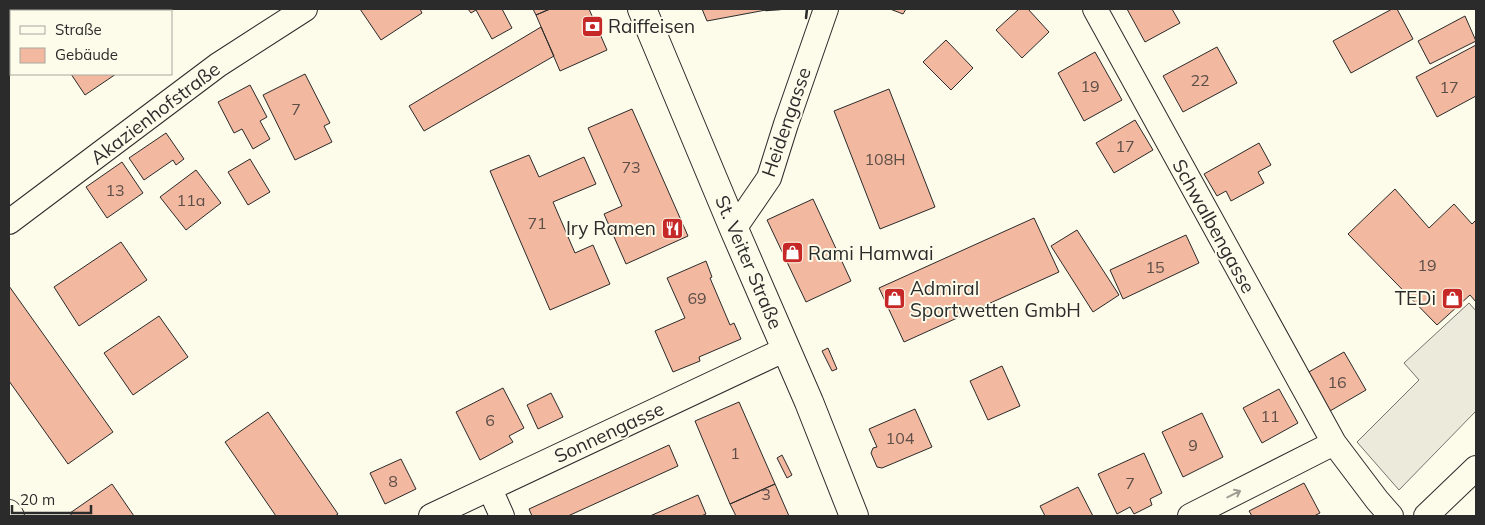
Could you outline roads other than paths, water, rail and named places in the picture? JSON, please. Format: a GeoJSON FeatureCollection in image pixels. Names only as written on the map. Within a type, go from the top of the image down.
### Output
{"type":"FeatureCollection","features":[{"type":"Feature","properties":{"kind":"main road","name":"St. Veiter Straße"},"geometry":{"type":"LineString","coordinates":[[642,9],[809,402],[854,516]]}},
{"type":"Feature","properties":{"kind":"street","name":"Akazienhofstraße"},"geometry":{"type":"LineString","coordinates":[[9,222],[218,65],[305,9]]}},
{"type":"Feature","properties":{"kind":"street","name":"Schwalbengasse"},"geometry":{"type":"LineString","coordinates":[[1095,9],[1334,443],[1391,516]]}},
{"type":"Feature","properties":{"kind":"street","name":"Heidengasse"},"geometry":{"type":"LineString","coordinates":[[734,229],[769,178],[822,18]]}},
{"type":"Feature","properties":{"kind":"street","name":"Sonnengasse"},"geometry":{"type":"LineString","coordinates":[[431,516],[786,349]]}},
{"type":"Feature","properties":{"kind":"street"},"geometry":{"type":"LineString","coordinates":[[1190,516],[1334,443]]}},
{"type":"Feature","properties":{"kind":"street"},"geometry":{"type":"LineString","coordinates":[[1426,516],[1476,468]]}},
{"type":"Feature","properties":{"kind":"street"},"geometry":{"type":"LineString","coordinates":[[490,489],[502,516]]}},
{"type":"Feature","properties":{"kind":"street"},"geometry":{"type":"LineString","coordinates":[[9,512],[12,516]]}},
{"type":"Feature","properties":{"kind":"place","name":"Raiffeisen"},"geometry":{"type":"Point","coordinates":[592,26]}},
{"type":"Feature","properties":{"kind":"place","name":"Iry Ramen"},"geometry":{"type":"Point","coordinates":[672,228]}},
{"type":"Feature","properties":{"kind":"place","name":"Rami Hamwai"},"geometry":{"type":"Point","coordinates":[792,253]}},
{"type":"Feature","properties":{"kind":"place","name":"TEDi"},"geometry":{"type":"Point","coordinates":[1452,298]}},
{"type":"Feature","properties":{"kind":"place","name":"Admiral Sportwetten GmbH"},"geometry":{"type":"Point","coordinates":[894,299]}}]}
